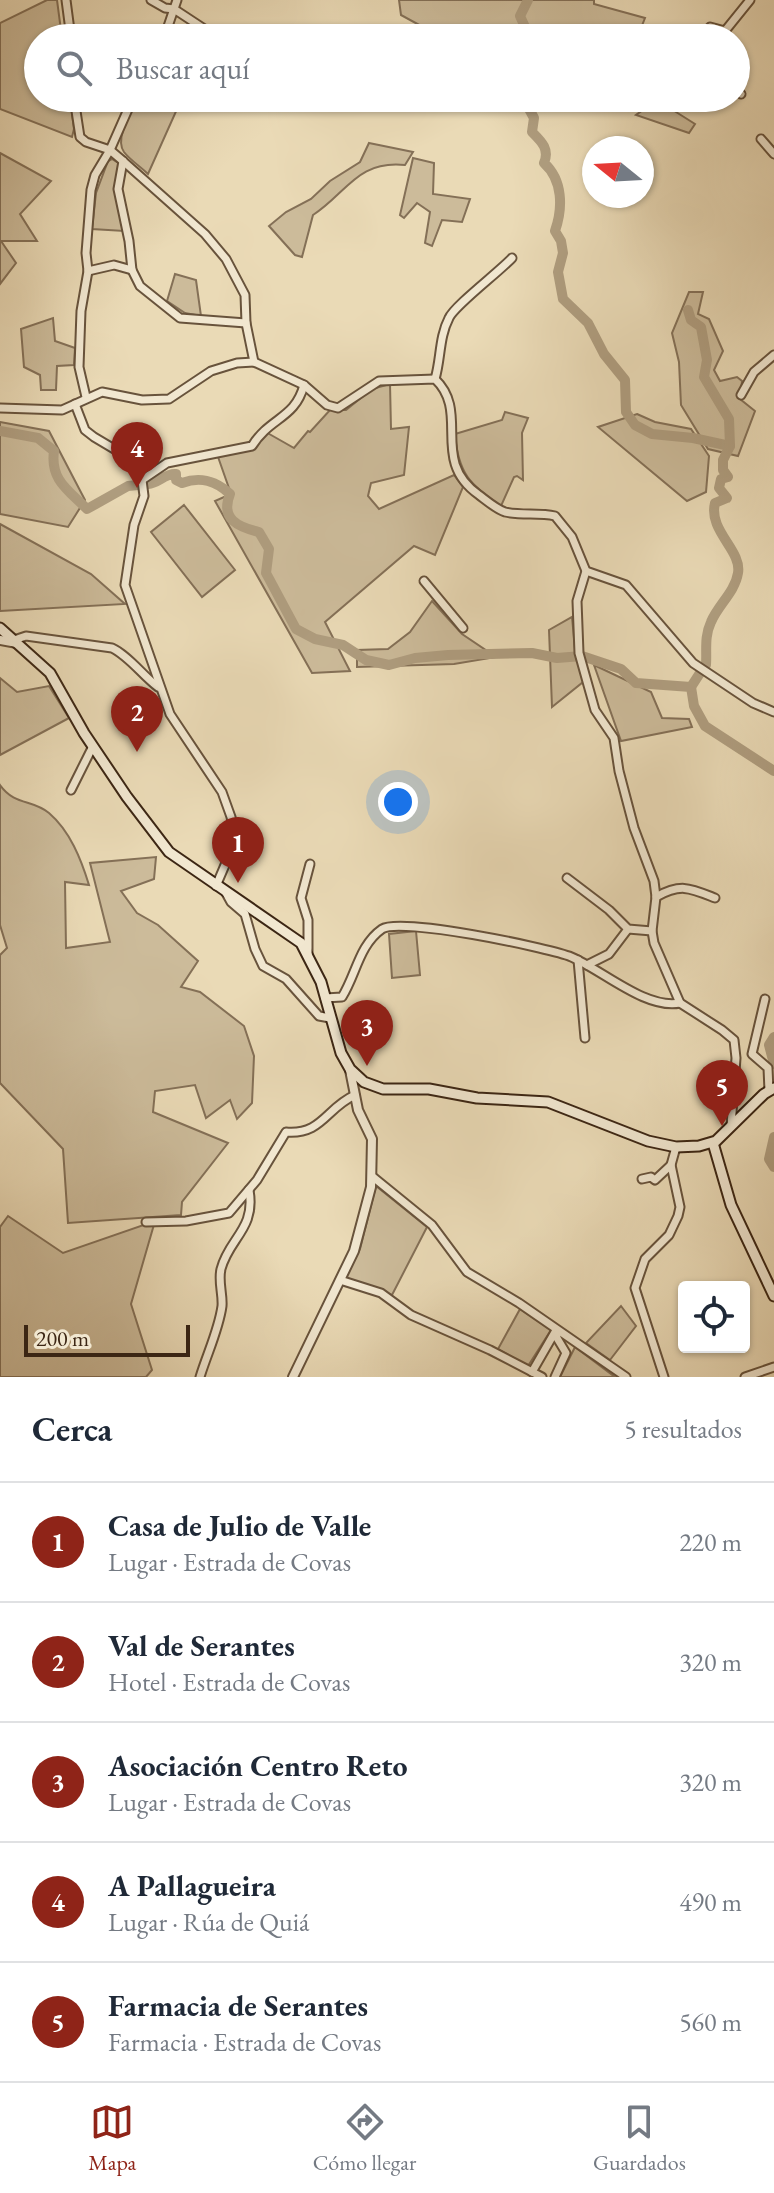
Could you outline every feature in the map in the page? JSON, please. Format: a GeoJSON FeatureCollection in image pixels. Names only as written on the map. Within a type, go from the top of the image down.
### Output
{"type":"FeatureCollection","features":[{"type":"Feature","properties":{"kind":"main road"},"geometry":{"type":"LineString","coordinates":[[0,628],[50,673],[93,746],[169,852],[290,933],[308,954],[341,1053],[350,1069],[365,1083],[429,1089],[477,1098],[548,1102],[648,1141],[676,1147],[713,1143],[772,1090]]}},
{"type":"Feature","properties":{"kind":"main road"},"geometry":{"type":"LineString","coordinates":[[713,1143],[731,1205],[774,1296]]}},
{"type":"Feature","properties":{"kind":"street"},"geometry":{"type":"LineString","coordinates":[[66,0],[69,24]]}},
{"type":"Feature","properties":{"kind":"street"},"geometry":{"type":"LineString","coordinates":[[151,0],[174,9],[197,24]]}},
{"type":"Feature","properties":{"kind":"street"},"geometry":{"type":"LineString","coordinates":[[169,24],[177,0]]}},
{"type":"Feature","properties":{"kind":"street"},"geometry":{"type":"LineString","coordinates":[[731,24],[750,0]]}},
{"type":"Feature","properties":{"kind":"street"},"geometry":{"type":"LineString","coordinates":[[76,112],[80,137],[110,150],[183,213],[226,259],[245,295],[246,323],[254,362]]}},
{"type":"Feature","properties":{"kind":"street"},"geometry":{"type":"LineString","coordinates":[[86,397],[79,367],[81,311],[88,271],[86,253],[91,190],[95,175],[127,112]]}},
{"type":"Feature","properties":{"kind":"street"},"geometry":{"type":"LineString","coordinates":[[761,139],[774,154]]}},
{"type":"Feature","properties":{"kind":"street"},"geometry":{"type":"LineString","coordinates":[[123,161],[118,189],[132,270],[140,286],[180,318],[246,323]]}},
{"type":"Feature","properties":{"kind":"street"},"geometry":{"type":"LineString","coordinates":[[512,258],[496,276],[451,313],[442,337],[435,379],[450,407],[453,463],[464,483],[499,509],[555,516],[572,537],[586,571],[577,601],[579,653],[595,710],[614,738],[634,828],[654,881],[654,943],[680,1003],[722,1030],[768,1068],[772,1090]]}},
{"type":"Feature","properties":{"kind":"street"},"geometry":{"type":"LineString","coordinates":[[88,271],[114,265],[132,270]]}},
{"type":"Feature","properties":{"kind":"street"},"geometry":{"type":"LineString","coordinates":[[741,395],[754,372],[774,355]]}},
{"type":"Feature","properties":{"kind":"street"},"geometry":{"type":"LineString","coordinates":[[0,408],[62,410],[102,392],[142,400],[169,399],[211,371],[237,363],[254,362],[304,385],[327,405],[338,408],[379,381],[435,379]]}},
{"type":"Feature","properties":{"kind":"street"},"geometry":{"type":"LineString","coordinates":[[142,480],[167,463],[252,446],[262,431],[297,405],[304,385]]}},
{"type":"Feature","properties":{"kind":"street"},"geometry":{"type":"LineString","coordinates":[[75,404],[85,430],[131,459],[142,480],[144,496],[134,525],[125,585],[170,714],[222,792],[231,817],[234,831],[221,888],[245,914],[263,966],[286,979],[319,1016],[330,1018]]}},
{"type":"Feature","properties":{"kind":"street"},"geometry":{"type":"LineString","coordinates":[[586,571],[626,585],[693,663],[753,703],[774,712]]}},
{"type":"Feature","properties":{"kind":"street"},"geometry":{"type":"LineString","coordinates":[[424,581],[463,628]]}},
{"type":"Feature","properties":{"kind":"street"},"geometry":{"type":"LineString","coordinates":[[0,640],[16,641],[26,636],[112,648],[160,688]]}},
{"type":"Feature","properties":{"kind":"street"},"geometry":{"type":"LineString","coordinates":[[71,790],[93,746]]}},
{"type":"Feature","properties":{"kind":"street"},"geometry":{"type":"LineString","coordinates":[[308,954],[308,920],[301,898],[310,864]]}},
{"type":"Feature","properties":{"kind":"street"},"geometry":{"type":"LineString","coordinates":[[567,878],[628,929],[652,931]]}},
{"type":"Feature","properties":{"kind":"street"},"geometry":{"type":"LineString","coordinates":[[656,897],[667,891],[691,888],[715,898]]}},
{"type":"Feature","properties":{"kind":"street"},"geometry":{"type":"LineString","coordinates":[[325,998],[338,998],[344,994],[356,963],[380,930],[392,926],[431,927],[537,946],[578,960],[623,988],[671,1005],[680,1003]]}},
{"type":"Feature","properties":{"kind":"street"},"geometry":{"type":"LineString","coordinates":[[587,965],[609,954],[628,929]]}},
{"type":"Feature","properties":{"kind":"street"},"geometry":{"type":"LineString","coordinates":[[578,960],[585,1038]]}},
{"type":"Feature","properties":{"kind":"street"},"geometry":{"type":"LineString","coordinates":[[752,1054],[765,999]]}},
{"type":"Feature","properties":{"kind":"street"},"geometry":{"type":"LineString","coordinates":[[731,1128],[736,1058],[734,1040]]}},
{"type":"Feature","properties":{"kind":"street"},"geometry":{"type":"LineString","coordinates":[[293,1377],[354,1251],[373,1177],[372,1139],[359,1112],[350,1069]]}},
{"type":"Feature","properties":{"kind":"street"},"geometry":{"type":"LineString","coordinates":[[146,1222],[186,1221],[229,1213],[249,1190],[286,1132],[312,1128],[338,1103],[355,1095],[365,1083]]}},
{"type":"Feature","properties":{"kind":"street"},"geometry":{"type":"LineString","coordinates":[[664,1377],[635,1288],[645,1259],[669,1235],[678,1216],[680,1207],[671,1165],[676,1147]]}},
{"type":"Feature","properties":{"kind":"street"},"geometry":{"type":"LineString","coordinates":[[642,1179],[651,1177],[655,1180],[671,1165]]}},
{"type":"Feature","properties":{"kind":"street"},"geometry":{"type":"LineString","coordinates":[[373,1177],[432,1225],[467,1272],[519,1303],[626,1377]]}},
{"type":"Feature","properties":{"kind":"street"},"geometry":{"type":"LineString","coordinates":[[200,1377],[223,1302],[219,1279],[229,1251],[248,1221],[249,1190]]}},
{"type":"Feature","properties":{"kind":"street"},"geometry":{"type":"LineString","coordinates":[[340,1280],[381,1293],[411,1315],[542,1377]]}},
{"type":"Feature","properties":{"kind":"street"},"geometry":{"type":"LineString","coordinates":[[532,1372],[556,1330]]}},
{"type":"Feature","properties":{"kind":"street"},"geometry":{"type":"LineString","coordinates":[[555,1377],[566,1353],[556,1330]]}},
{"type":"Feature","properties":{"kind":"street"},"geometry":{"type":"LineString","coordinates":[[745,1377],[774,1367]]}},
{"type":"Feature","properties":{"kind":"shaded area"},"geometry":{"type":"Polygon","coordinates":[[[47,0],[57,0],[60,24],[24,24],[24,112],[72,112],[72,137],[0,109],[0,23],[47,0]]]}},
{"type":"Feature","properties":{"kind":"shaded area"},"geometry":{"type":"Polygon","coordinates":[[[399,0],[594,0],[594,4],[645,18],[643,24],[417,24],[401,15],[399,0]]]}},
{"type":"Feature","properties":{"kind":"shaded area"},"geometry":{"type":"Polygon","coordinates":[[[131,112],[176,112],[148,174],[126,155],[121,146],[131,112]]]}},
{"type":"Feature","properties":{"kind":"shaded area"},"geometry":{"type":"Polygon","coordinates":[[[640,112],[676,112],[695,124],[689,133],[636,115],[640,112]]]}},
{"type":"Feature","properties":{"kind":"shaded area"},"geometry":{"type":"Polygon","coordinates":[[[369,143],[413,152],[405,165],[389,165],[364,173],[313,215],[302,257],[295,255],[269,226],[360,162],[369,143]]]}},
{"type":"Feature","properties":{"kind":"shaded area"},"geometry":{"type":"Polygon","coordinates":[[[0,153],[51,181],[20,214],[37,241],[1,241],[16,263],[0,284],[0,153]]]}},
{"type":"Feature","properties":{"kind":"shaded area"},"geometry":{"type":"Polygon","coordinates":[[[413,158],[434,163],[433,194],[470,199],[462,222],[442,220],[432,246],[425,243],[430,212],[417,203],[404,218],[400,215],[413,158]]]}},
{"type":"Feature","properties":{"kind":"shaded area"},"geometry":{"type":"Polygon","coordinates":[[[112,159],[120,164],[116,189],[124,231],[92,229],[96,193],[108,161],[112,159]]]}},
{"type":"Feature","properties":{"kind":"shaded area"},"geometry":{"type":"Polygon","coordinates":[[[175,274],[196,280],[201,316],[185,313],[167,301],[175,274]]]}},
{"type":"Feature","properties":{"kind":"shaded area"},"geometry":{"type":"Polygon","coordinates":[[[689,292],[703,292],[698,314],[709,319],[723,351],[714,370],[720,381],[737,377],[742,381],[740,399],[755,411],[738,456],[708,449],[681,405],[679,362],[672,333],[689,292]]]}},
{"type":"Feature","properties":{"kind":"shaded area"},"geometry":{"type":"Polygon","coordinates":[[[53,318],[55,341],[75,348],[74,365],[57,366],[56,390],[41,390],[40,375],[24,367],[21,329],[53,318]]]}},
{"type":"Feature","properties":{"kind":"shaded area"},"geometry":{"type":"Polygon","coordinates":[[[390,384],[391,429],[409,427],[404,475],[371,483],[368,496],[379,509],[454,475],[463,487],[435,555],[414,546],[325,622],[350,671],[312,673],[215,501],[231,494],[217,454],[245,451],[255,444],[264,431],[294,448],[330,410],[346,410],[372,389],[390,384]]]}},
{"type":"Feature","properties":{"kind":"shaded area"},"geometry":{"type":"Polygon","coordinates":[[[505,412],[528,418],[522,433],[523,480],[514,477],[501,506],[468,477],[459,459],[455,434],[502,420],[505,412]]]}},
{"type":"Feature","properties":{"kind":"shaded area"},"geometry":{"type":"Polygon","coordinates":[[[637,414],[655,422],[691,429],[709,456],[706,492],[687,501],[598,427],[637,414]]]}},
{"type":"Feature","properties":{"kind":"shaded area"},"geometry":{"type":"Polygon","coordinates":[[[0,422],[49,431],[85,500],[68,527],[0,514],[0,422]]]}},
{"type":"Feature","properties":{"kind":"shaded area"},"geometry":{"type":"Polygon","coordinates":[[[184,505],[235,570],[202,597],[151,532],[184,505]]]}},
{"type":"Feature","properties":{"kind":"shaded area"},"geometry":{"type":"Polygon","coordinates":[[[0,524],[91,574],[125,604],[0,611],[0,524]]]}},
{"type":"Feature","properties":{"kind":"shaded area"},"geometry":{"type":"Polygon","coordinates":[[[432,601],[462,634],[496,657],[454,664],[357,667],[357,650],[388,649],[410,632],[432,601]]]}},
{"type":"Feature","properties":{"kind":"shaded area"},"geometry":{"type":"Polygon","coordinates":[[[572,617],[583,682],[552,707],[549,630],[572,617]]]}},
{"type":"Feature","properties":{"kind":"shaded area"},"geometry":{"type":"Polygon","coordinates":[[[594,665],[651,692],[662,718],[689,719],[692,727],[621,741],[594,665]]]}},
{"type":"Feature","properties":{"kind":"shaded area"},"geometry":{"type":"Polygon","coordinates":[[[0,678],[17,692],[49,686],[69,718],[0,755],[0,678]]]}},
{"type":"Feature","properties":{"kind":"shaded area"},"geometry":{"type":"Polygon","coordinates":[[[0,785],[12,796],[49,813],[69,837],[82,865],[89,885],[65,882],[66,948],[110,942],[90,863],[156,857],[154,879],[121,891],[137,913],[158,925],[198,961],[181,987],[200,992],[244,1026],[254,1056],[252,1103],[237,1119],[230,1100],[206,1118],[195,1085],[155,1091],[153,1112],[228,1143],[182,1202],[181,1215],[68,1223],[63,1149],[0,1083],[0,955],[7,948],[0,925],[0,785]]]}},
{"type":"Feature","properties":{"kind":"shaded area"},"geometry":{"type":"Polygon","coordinates":[[[416,931],[420,975],[392,978],[389,934],[416,931]]]}},
{"type":"Feature","properties":{"kind":"shaded area"},"geometry":{"type":"Polygon","coordinates":[[[376,1186],[427,1227],[392,1295],[345,1278],[360,1249],[376,1186]]]}},
{"type":"Feature","properties":{"kind":"shaded area"},"geometry":{"type":"Polygon","coordinates":[[[8,1216],[63,1253],[155,1221],[131,1304],[152,1370],[146,1377],[0,1377],[0,1227],[8,1216]]]}},
{"type":"Feature","properties":{"kind":"shaded area"},"geometry":{"type":"Polygon","coordinates":[[[621,1306],[636,1326],[610,1360],[586,1343],[621,1306]]]}},
{"type":"Feature","properties":{"kind":"shaded area"},"geometry":{"type":"Polygon","coordinates":[[[520,1309],[551,1330],[528,1366],[498,1349],[520,1309]]]}},
{"type":"Feature","properties":{"kind":"shaded area"},"geometry":{"type":"Polygon","coordinates":[[[575,1347],[615,1377],[560,1377],[575,1347]]]}},
{"type":"Feature","properties":{"kind":"waterway"},"geometry":{"type":"LineString","coordinates":[[524,24],[520,16],[528,0]]}},
{"type":"Feature","properties":{"kind":"waterway"},"geometry":{"type":"LineString","coordinates":[[531,112],[534,118],[532,132],[544,146],[544,163],[555,178],[560,195],[555,231],[563,253],[558,272],[563,299],[588,323],[604,354],[625,380],[626,412],[635,425],[652,434],[730,446]]}},
{"type":"Feature","properties":{"kind":"waterway"},"geometry":{"type":"LineString","coordinates":[[688,310],[691,320],[701,327],[707,360],[704,377],[729,419],[730,446],[723,460],[723,470],[728,477],[721,479],[719,488],[727,498],[715,503],[714,513],[738,565],[734,586],[709,628],[706,665]]}},
{"type":"Feature","properties":{"kind":"waterway"},"geometry":{"type":"LineString","coordinates":[[0,431],[38,438],[54,451],[53,461],[58,477],[87,509],[128,486],[138,485]]}},
{"type":"Feature","properties":{"kind":"waterway"},"geometry":{"type":"LineString","coordinates":[[148,484],[176,474],[176,480],[182,483],[208,481],[230,494],[229,516],[238,524],[259,532],[269,549],[266,573],[296,629],[315,639],[343,645],[366,660],[389,665],[415,658],[448,655],[532,653],[557,658],[582,656],[621,669],[636,683],[691,687],[694,706],[705,726],[774,771]]}},
{"type":"Feature","properties":{"kind":"waterway"},"geometry":{"type":"LineString","coordinates":[[691,687],[700,673]]}},
{"type":"Feature","properties":{"kind":"waterway"},"geometry":{"type":"LineString","coordinates":[[774,1037],[769,1045],[774,1064]]}},
{"type":"Feature","properties":{"kind":"waterway"},"geometry":{"type":"LineString","coordinates":[[774,1137],[769,1159],[774,1167]]}},
{"type":"Feature","properties":{"kind":"place","name":"A Pallagueira"},"geometry":{"type":"Point","coordinates":[137,488]}},
{"type":"Feature","properties":{"kind":"place","name":"Val de Serantes"},"geometry":{"type":"Point","coordinates":[137,752]}},
{"type":"Feature","properties":{"kind":"place","name":"Casa de Julio de Valle"},"geometry":{"type":"Point","coordinates":[238,883]}},
{"type":"Feature","properties":{"kind":"place","name":"Asociación Centro Reto"},"geometry":{"type":"Point","coordinates":[367,1066]}},
{"type":"Feature","properties":{"kind":"place","name":"Farmacia de Serantes"},"geometry":{"type":"Point","coordinates":[722,1126]}}]}
